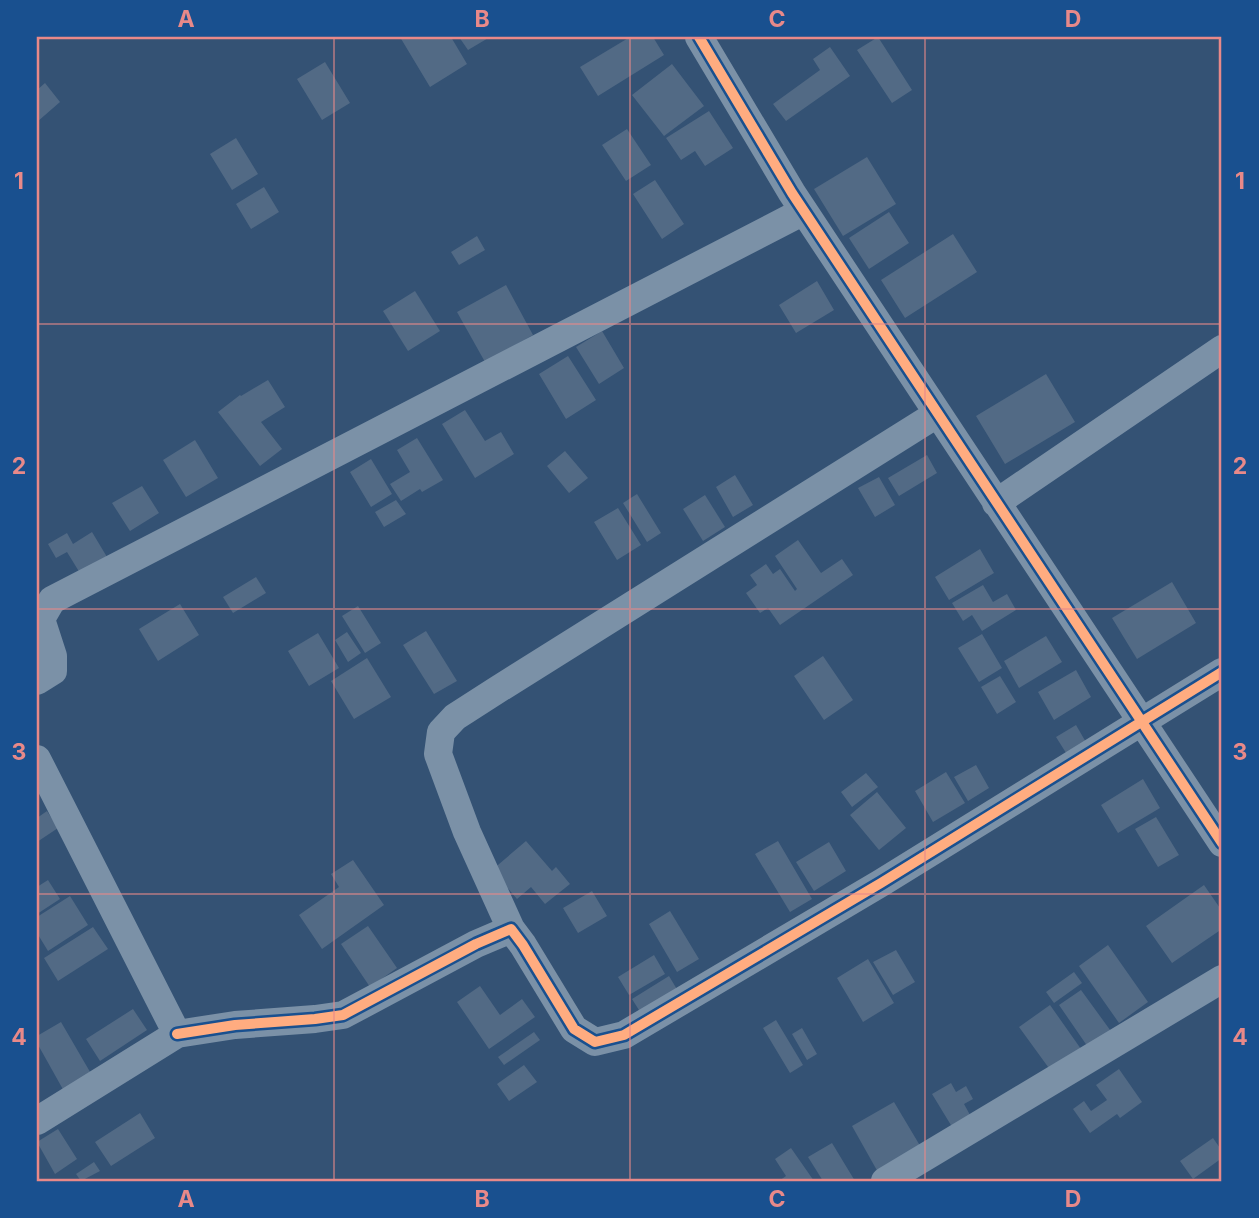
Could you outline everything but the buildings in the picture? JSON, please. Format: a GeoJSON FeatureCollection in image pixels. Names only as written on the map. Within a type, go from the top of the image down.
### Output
{"type":"FeatureCollection","features":[{"type":"Feature","properties":{"kind":"street"},"geometry":{"type":"LineString","coordinates":[[699,37],[804,211],[1222,843]]}},
{"type":"Feature","properties":{"kind":"street"},"geometry":{"type":"LineString","coordinates":[[37,681],[53,671],[53,656],[41,620],[52,600],[804,211]]}},
{"type":"Feature","properties":{"kind":"street"},"geometry":{"type":"LineString","coordinates":[[996,503],[1222,349]]}},
{"type":"Feature","properties":{"kind":"street"},"geometry":{"type":"LineString","coordinates":[[937,414],[497,690],[455,717],[441,732],[438,754],[467,832],[511,929],[574,1030],[595,1042],[624,1035],[881,883],[1222,672]]}},
{"type":"Feature","properties":{"kind":"street"},"geometry":{"type":"LineString","coordinates":[[37,759],[177,1034]]}},
{"type":"Feature","properties":{"kind":"street"},"geometry":{"type":"LineString","coordinates":[[37,1121],[177,1034],[235,1025],[343,1015],[477,944],[511,929]]}},
{"type":"Feature","properties":{"kind":"street"},"geometry":{"type":"LineString","coordinates":[[885,1181],[1222,979]]}},
{"type":"Feature","properties":{"kind":"cycle path"},"geometry":{"type":"LineString","coordinates":[[699,37],[792,193],[1222,843]]}},
{"type":"Feature","properties":{"kind":"cycle path"},"geometry":{"type":"LineString","coordinates":[[177,1034],[235,1025],[343,1015],[476,944],[511,929],[574,1029],[595,1042],[624,1035],[881,883],[1222,672]]}}]}
